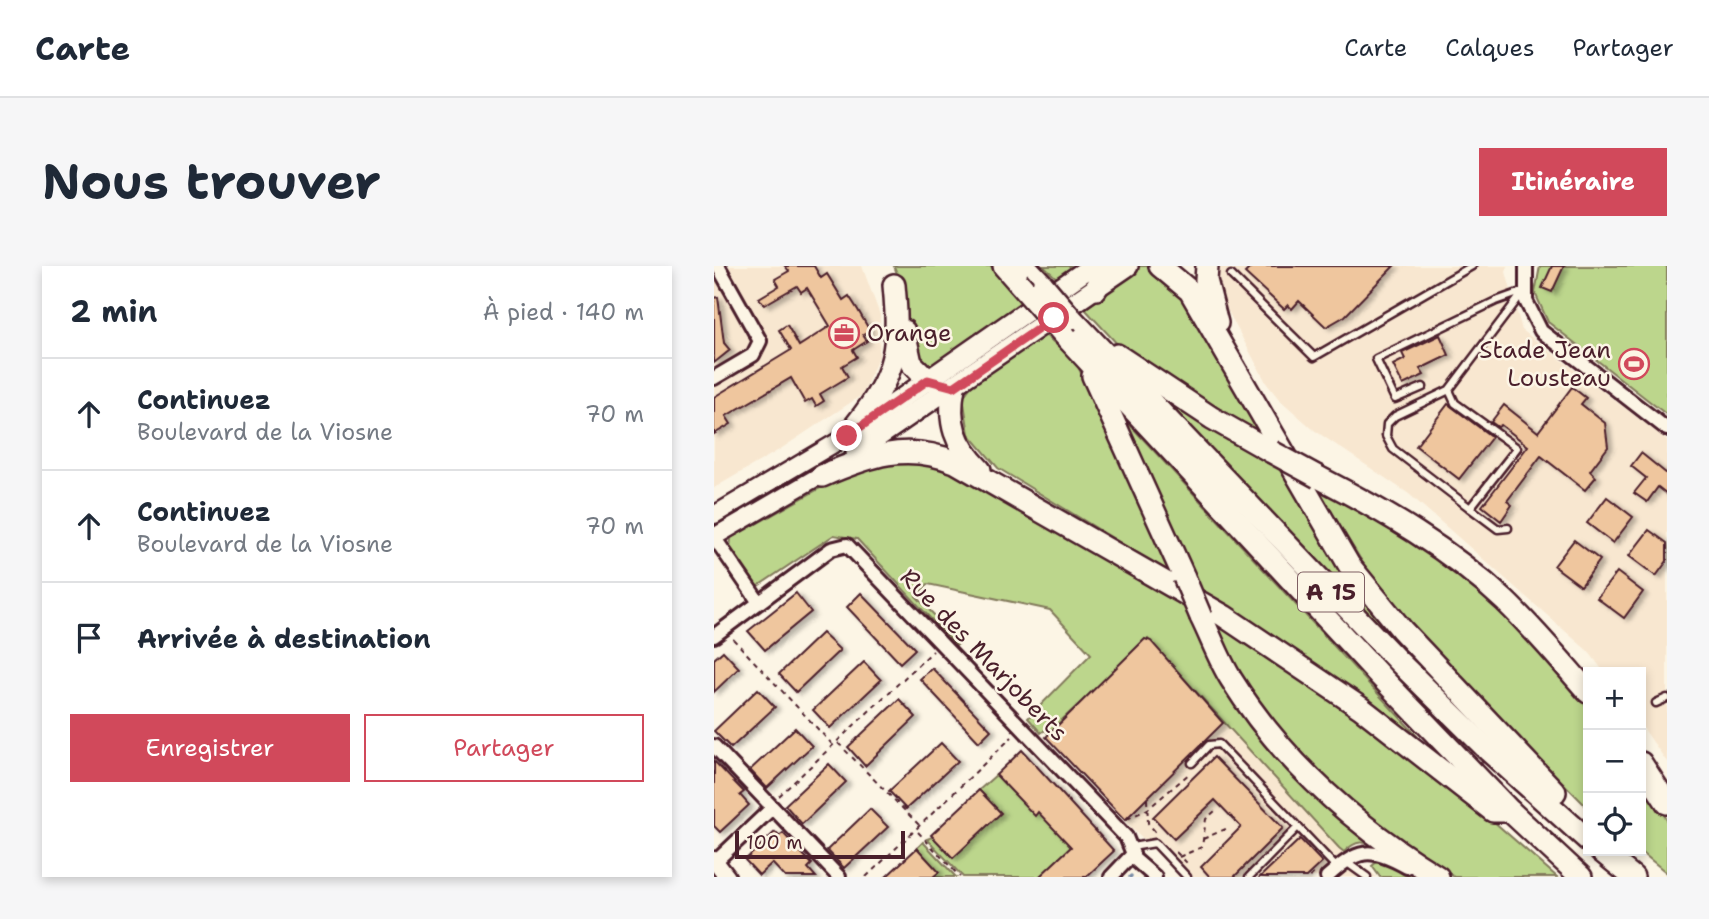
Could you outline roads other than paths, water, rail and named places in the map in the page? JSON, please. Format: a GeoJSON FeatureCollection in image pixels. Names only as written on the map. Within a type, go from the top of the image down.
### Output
{"type":"FeatureCollection","features":[{"type":"Feature","properties":{"kind":"highway"},"geometry":{"type":"LineString","coordinates":[[1096,289],[1107,266]]}},
{"type":"Feature","properties":{"kind":"highway"},"geometry":{"type":"LineString","coordinates":[[1160,266],[1190,291],[1349,565],[1402,630],[1500,738],[1583,820]]}},
{"type":"Feature","properties":{"kind":"highway"},"geometry":{"type":"LineString","coordinates":[[1207,266],[1206,280],[1221,342]]}},
{"type":"Feature","properties":{"kind":"highway","name":"A 15"},"geometry":{"type":"LineString","coordinates":[[1016,271],[1043,285],[1074,330],[1085,358],[1510,811],[1581,877]]}},
{"type":"Feature","properties":{"kind":"highway","name":"A 15"},"geometry":{"type":"LineString","coordinates":[[1016,271],[1396,659],[1489,751],[1583,836]]}},
{"type":"Feature","properties":{"kind":"highway"},"geometry":{"type":"LineString","coordinates":[[890,276],[904,318],[908,356],[918,373],[928,380]]}},
{"type":"Feature","properties":{"kind":"highway"},"geometry":{"type":"LineString","coordinates":[[852,444],[892,366],[897,342],[890,276]]}},
{"type":"Feature","properties":{"kind":"highway"},"geometry":{"type":"LineString","coordinates":[[1074,330],[1212,418],[1384,511],[1471,573],[1513,610],[1583,687]]}},
{"type":"Feature","properties":{"kind":"highway"},"geometry":{"type":"LineString","coordinates":[[1085,358],[1231,678],[1269,732],[1346,813],[1387,846],[1438,877]]}},
{"type":"Feature","properties":{"kind":"highway"},"geometry":{"type":"LineString","coordinates":[[954,387],[950,412],[954,436],[978,468],[998,485]]}},
{"type":"Feature","properties":{"kind":"highway"},"geometry":{"type":"LineString","coordinates":[[822,476],[863,458],[890,452],[911,451],[939,456],[998,485],[1224,616],[1361,708],[1493,811],[1510,811]]}},
{"type":"Feature","properties":{"kind":"highway"},"geometry":{"type":"LineString","coordinates":[[1646,768],[1667,792]]}},
{"type":"Feature","properties":{"kind":"highway"},"geometry":{"type":"LineString","coordinates":[[1646,770],[1667,803]]}},
{"type":"Feature","properties":{"kind":"highway"},"geometry":{"type":"LineString","coordinates":[[1607,856],[1629,873]]}},
{"type":"Feature","properties":{"kind":"highway"},"geometry":{"type":"LineString","coordinates":[[1614,856],[1629,873]]}},
{"type":"Feature","properties":{"kind":"main road"},"geometry":{"type":"LineString","coordinates":[[714,537],[822,476],[852,444],[928,380],[1092,266]]}},
{"type":"Feature","properties":{"kind":"main road"},"geometry":{"type":"LineString","coordinates":[[714,515],[852,444],[954,387],[1128,266]]}},
{"type":"Feature","properties":{"kind":"main road"},"geometry":{"type":"LineString","coordinates":[[954,387],[979,345]]}},
{"type":"Feature","properties":{"kind":"main road"},"geometry":{"type":"LineString","coordinates":[[928,380],[954,387]]}},
{"type":"Feature","properties":{"kind":"street"},"geometry":{"type":"LineString","coordinates":[[714,378],[753,355],[760,341],[718,266]]}},
{"type":"Feature","properties":{"kind":"street"},"geometry":{"type":"LineString","coordinates":[[1526,266],[1524,291],[1537,325],[1558,345],[1667,429]]}},
{"type":"Feature","properties":{"kind":"street"},"geometry":{"type":"LineString","coordinates":[[714,537],[758,601]]}},
{"type":"Feature","properties":{"kind":"street","name":"Rue des Marjoberts"},"geometry":{"type":"LineString","coordinates":[[719,632],[831,549],[847,545],[1108,817],[1132,852],[1155,877]]}},
{"type":"Feature","properties":{"kind":"street"},"geometry":{"type":"LineString","coordinates":[[714,746],[839,877]]}},
{"type":"Feature","properties":{"kind":"street"},"geometry":{"type":"LineString","coordinates":[[718,868],[771,806]]}},
{"type":"Feature","properties":{"kind":"street"},"geometry":{"type":"LineString","coordinates":[[1111,877],[1132,852]]}},
{"type":"Feature","properties":{"kind":"street"},"geometry":{"type":"LineString","coordinates":[[1336,869],[1358,853],[1379,854],[1425,877]]}},
{"type":"Feature","properties":{"kind":"lane"},"geometry":{"type":"LineString","coordinates":[[1231,275],[1314,357],[1472,266]]}},
{"type":"Feature","properties":{"kind":"lane"},"geometry":{"type":"LineString","coordinates":[[1423,387],[1395,399],[1376,359],[1496,301],[1524,291]]}},
{"type":"Feature","properties":{"kind":"lane"},"geometry":{"type":"LineString","coordinates":[[1508,528],[1498,529],[1470,508],[1394,449],[1386,436],[1387,424],[1395,416],[1449,390],[1524,291]]}},
{"type":"Feature","properties":{"kind":"lane"},"geometry":{"type":"LineString","coordinates":[[1449,390],[1455,403],[1517,448],[1470,508]]}},
{"type":"Feature","properties":{"kind":"lane"},"geometry":{"type":"LineString","coordinates":[[1656,703],[1667,698]]}},
{"type":"Feature","properties":{"kind":"lane"},"geometry":{"type":"LineString","coordinates":[[1195,764],[1209,745],[1219,744],[1336,869],[1367,877]]}},
{"type":"Feature","properties":{"kind":"lane"},"geometry":{"type":"LineString","coordinates":[[1249,877],[1298,827]]}},
{"type":"Feature","properties":{"kind":"lane"},"geometry":{"type":"LineString","coordinates":[[1132,852],[1155,843],[1187,877]]}},
{"type":"Feature","properties":{"kind":"place","name":"Orange"},"geometry":{"type":"Point","coordinates":[844,333]}},
{"type":"Feature","properties":{"kind":"place","name":"Stade Jean Lousteau"},"geometry":{"type":"Point","coordinates":[1634,364]}}]}
